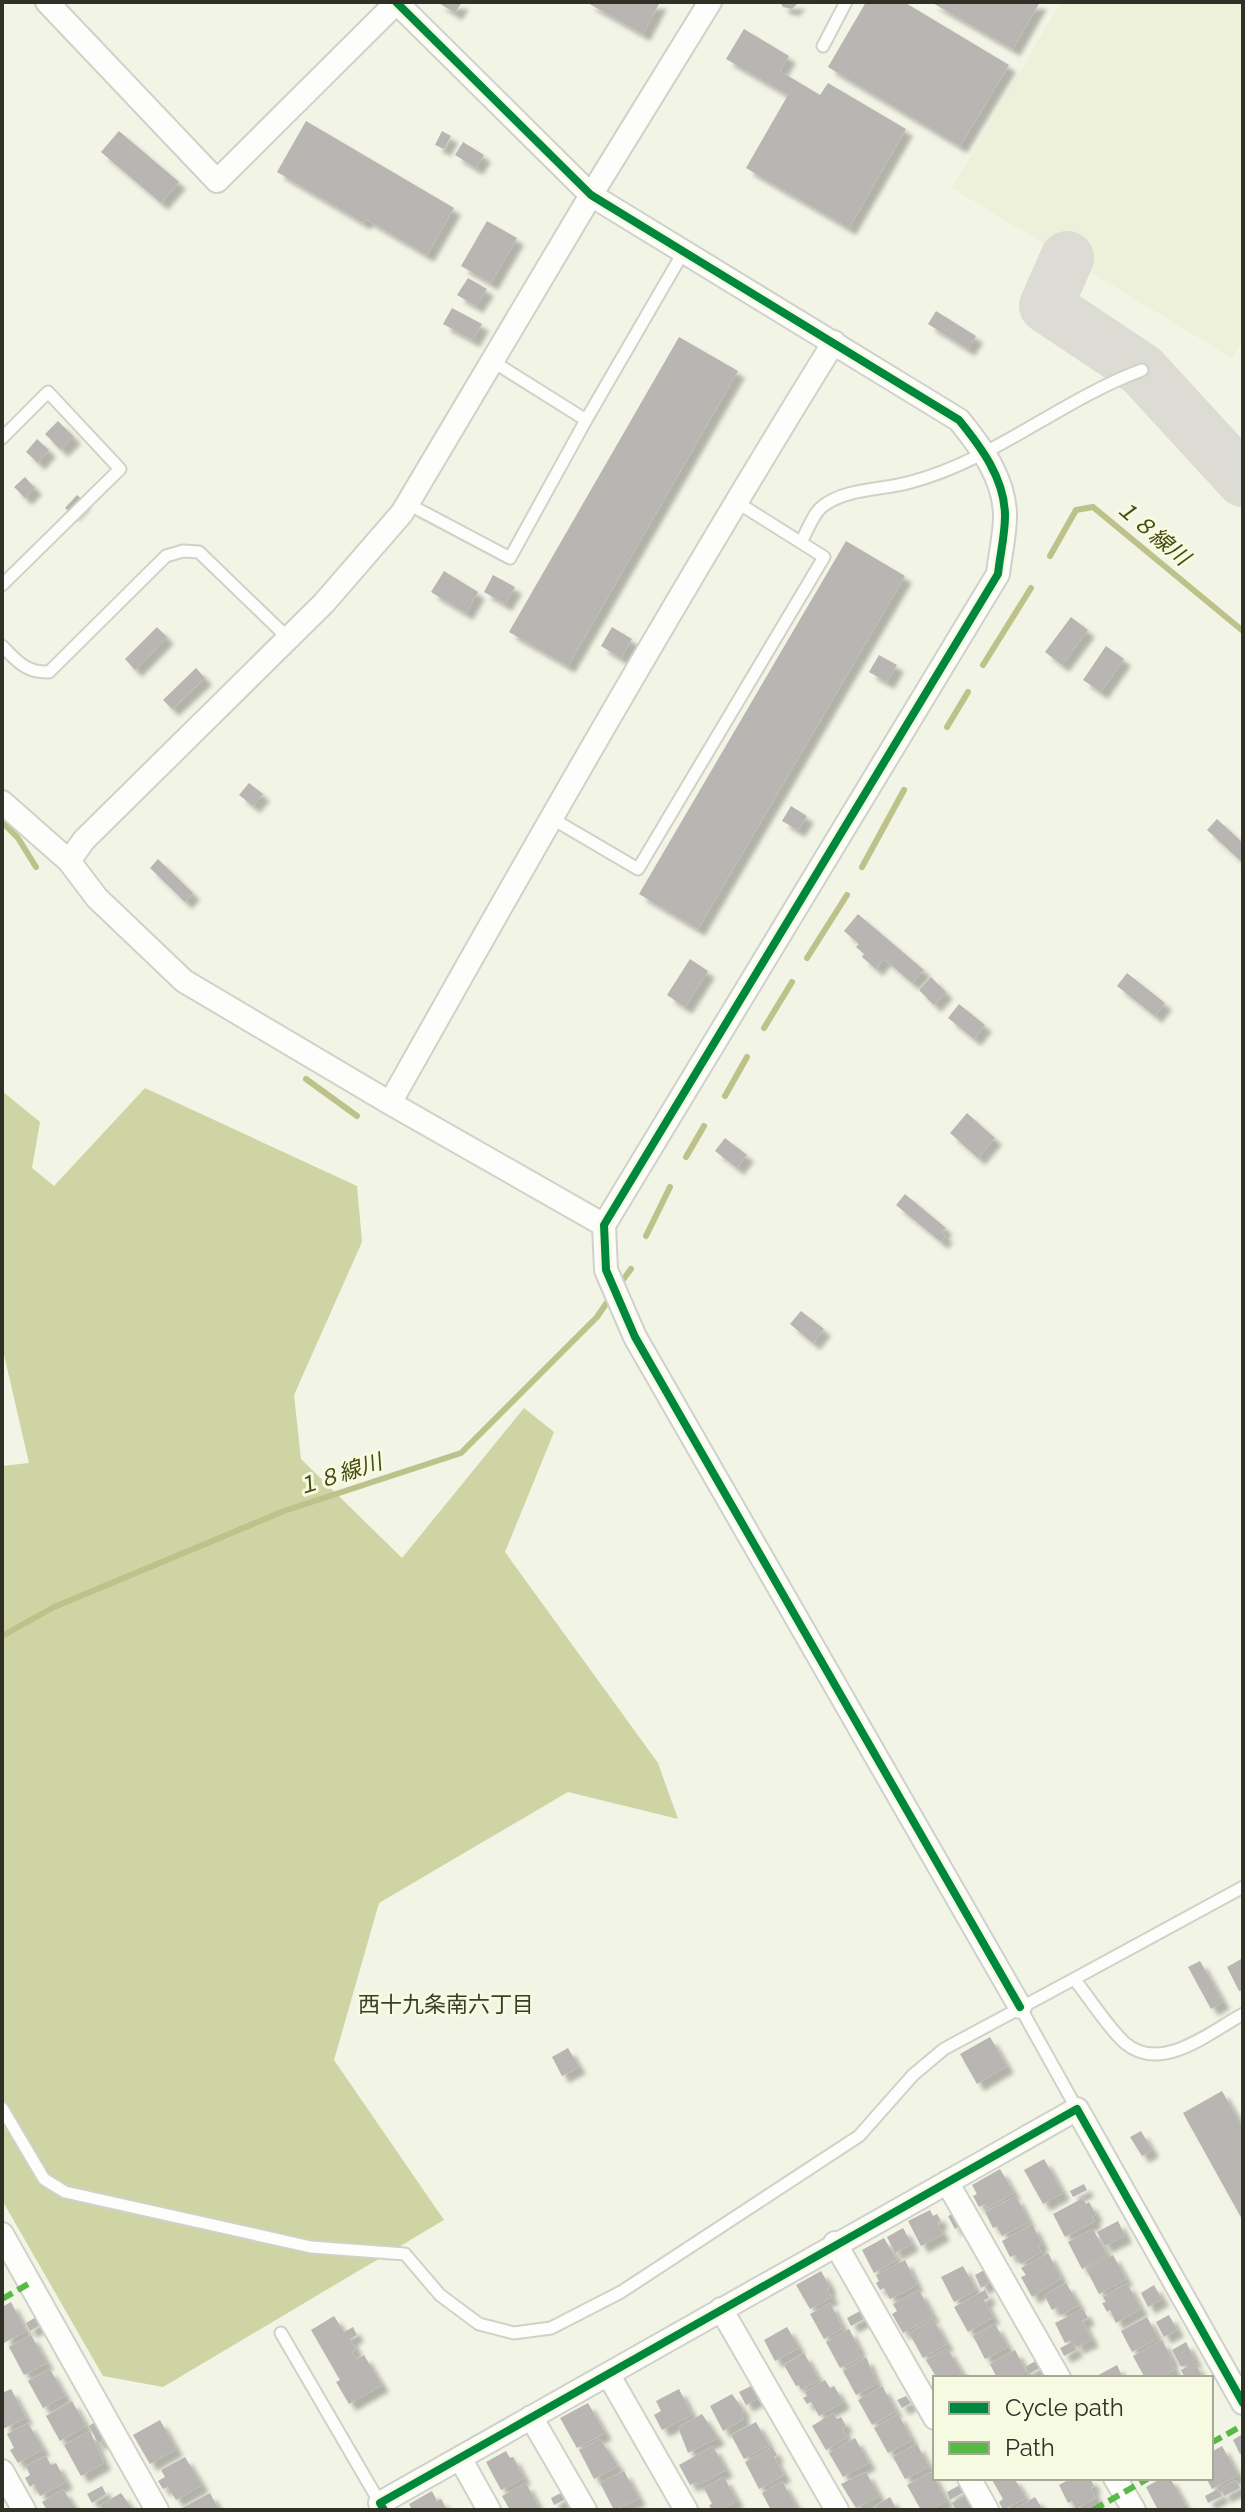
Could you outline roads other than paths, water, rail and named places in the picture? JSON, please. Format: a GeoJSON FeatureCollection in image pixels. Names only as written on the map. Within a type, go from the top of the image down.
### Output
{"type":"FeatureCollection","features":[{"type":"Feature","properties":{"kind":"street"},"geometry":{"type":"LineString","coordinates":[[47,2],[217,181],[397,2],[591,195],[959,420],[985,452],[995,475],[1005,514],[998,574],[604,1225],[606,1270],[635,1337],[1020,2007]]}},
{"type":"Feature","properties":{"kind":"street"},"geometry":{"type":"LineString","coordinates":[[69,861],[84,840],[324,603],[408,504],[591,195],[710,2]]}},
{"type":"Feature","properties":{"kind":"street"},"geometry":{"type":"LineString","coordinates":[[390,1103],[550,818],[735,501],[834,342]]}},
{"type":"Feature","properties":{"kind":"street"},"geometry":{"type":"LineString","coordinates":[[2,802],[69,861],[97,898],[184,981],[604,1225]]}},
{"type":"Feature","properties":{"kind":"street"},"geometry":{"type":"LineString","coordinates":[[382,2507],[531,2417],[1077,2109],[1243,2403]]}},
{"type":"Feature","properties":{"kind":"street"},"geometry":{"type":"LineString","coordinates":[[947,2182],[1058,2376]]}},
{"type":"Feature","properties":{"kind":"street"},"geometry":{"type":"LineString","coordinates":[[2,2234],[157,2510]]}},
{"type":"Feature","properties":{"kind":"street"},"geometry":{"type":"LineString","coordinates":[[835,2243],[933,2414]]}},
{"type":"Feature","properties":{"kind":"street"},"geometry":{"type":"LineString","coordinates":[[721,2309],[837,2510]]}},
{"type":"Feature","properties":{"kind":"street"},"geometry":{"type":"LineString","coordinates":[[608,2374],[686,2510]]}},
{"type":"Feature","properties":{"kind":"street"},"geometry":{"type":"LineString","coordinates":[[531,2417],[585,2510]]}},
{"type":"Feature","properties":{"kind":"street"},"geometry":{"type":"LineString","coordinates":[[460,2458],[489,2510]]}},
{"type":"Feature","properties":{"kind":"street"},"geometry":{"type":"LineString","coordinates":[[2,2471],[24,2510]]}},
{"type":"Feature","properties":{"kind":"street"},"geometry":{"type":"LineString","coordinates":[[970,2480],[987,2510]]}},
{"type":"Feature","properties":{"kind":"street"},"geometry":{"type":"LineString","coordinates":[[1116,2480],[1134,2510]]}},
{"type":"Feature","properties":{"kind":"lane"},"geometry":{"type":"LineString","coordinates":[[823,46],[846,2]]}},
{"type":"Feature","properties":{"kind":"lane"},"geometry":{"type":"LineString","coordinates":[[408,504],[510,558],[684,251]]}},
{"type":"Feature","properties":{"kind":"lane"},"geometry":{"type":"LineString","coordinates":[[492,361],[586,420]]}},
{"type":"Feature","properties":{"kind":"lane"},"geometry":{"type":"LineString","coordinates":[[801,542],[821,506],[848,495],[892,488],[944,473],[1111,381],[1142,370]]}},
{"type":"Feature","properties":{"kind":"lane"},"geometry":{"type":"LineString","coordinates":[[2,438],[48,392],[120,469],[2,585]]}},
{"type":"Feature","properties":{"kind":"lane"},"geometry":{"type":"LineString","coordinates":[[550,818],[638,869],[824,557],[735,501]]}},
{"type":"Feature","properties":{"kind":"lane"},"geometry":{"type":"LineString","coordinates":[[2,646],[25,669],[36,673],[49,672],[166,556],[183,551],[199,552],[288,638]]}},
{"type":"Feature","properties":{"kind":"lane"},"geometry":{"type":"LineString","coordinates":[[2,2108],[44,2179],[65,2192],[311,2247],[405,2254],[440,2295],[479,2324],[514,2333],[551,2328],[621,2292],[859,2136],[913,2075],[944,2049],[1243,1887]]}},
{"type":"Feature","properties":{"kind":"lane"},"geometry":{"type":"LineString","coordinates":[[1074,1979],[1126,2044],[1151,2055],[1174,2052],[1243,2014]]}},
{"type":"Feature","properties":{"kind":"lane"},"geometry":{"type":"LineString","coordinates":[[1020,2007],[1077,2109]]}},
{"type":"Feature","properties":{"kind":"lane"},"geometry":{"type":"LineString","coordinates":[[281,2333],[382,2507]]}},
{"type":"Feature","properties":{"kind":"waterway","name":"１８線川"},"geometry":{"type":"LineString","coordinates":[[1050,556],[1076,510],[1093,507],[1243,631]]}},
{"type":"Feature","properties":{"kind":"waterway","name":"１８線川"},"geometry":{"type":"LineString","coordinates":[[983,665],[1031,588]]}},
{"type":"Feature","properties":{"kind":"waterway","name":"１８線川"},"geometry":{"type":"LineString","coordinates":[[947,727],[968,692]]}},
{"type":"Feature","properties":{"kind":"waterway","name":"１８線川"},"geometry":{"type":"LineString","coordinates":[[862,867],[904,790]]}},
{"type":"Feature","properties":{"kind":"waterway"},"geometry":{"type":"LineString","coordinates":[[5,825],[18,838],[36,867]]}},
{"type":"Feature","properties":{"kind":"waterway","name":"１８線川"},"geometry":{"type":"LineString","coordinates":[[807,958],[847,895]]}},
{"type":"Feature","properties":{"kind":"waterway","name":"１８線川"},"geometry":{"type":"LineString","coordinates":[[764,1028],[792,982]]}},
{"type":"Feature","properties":{"kind":"waterway","name":"１８線川"},"geometry":{"type":"LineString","coordinates":[[725,1096],[747,1057]]}},
{"type":"Feature","properties":{"kind":"waterway"},"geometry":{"type":"LineString","coordinates":[[306,1079],[357,1116]]}},
{"type":"Feature","properties":{"kind":"waterway","name":"１８線川"},"geometry":{"type":"LineString","coordinates":[[686,1157],[704,1126]]}},
{"type":"Feature","properties":{"kind":"waterway","name":"１８線川"},"geometry":{"type":"LineString","coordinates":[[646,1236],[670,1187]]}},
{"type":"Feature","properties":{"kind":"waterway","name":"１８線川"},"geometry":{"type":"LineString","coordinates":[[619,1285],[631,1269]]}},
{"type":"Feature","properties":{"kind":"waterway","name":"１８線川"},"geometry":{"type":"LineString","coordinates":[[2,1636],[54,1607],[284,1511],[461,1453],[597,1317],[610,1298]]}},
{"type":"Feature","properties":{"kind":"district","name":"西十九条南六丁目"},"geometry":{"type":"Point","coordinates":[446,2004]}}]}
